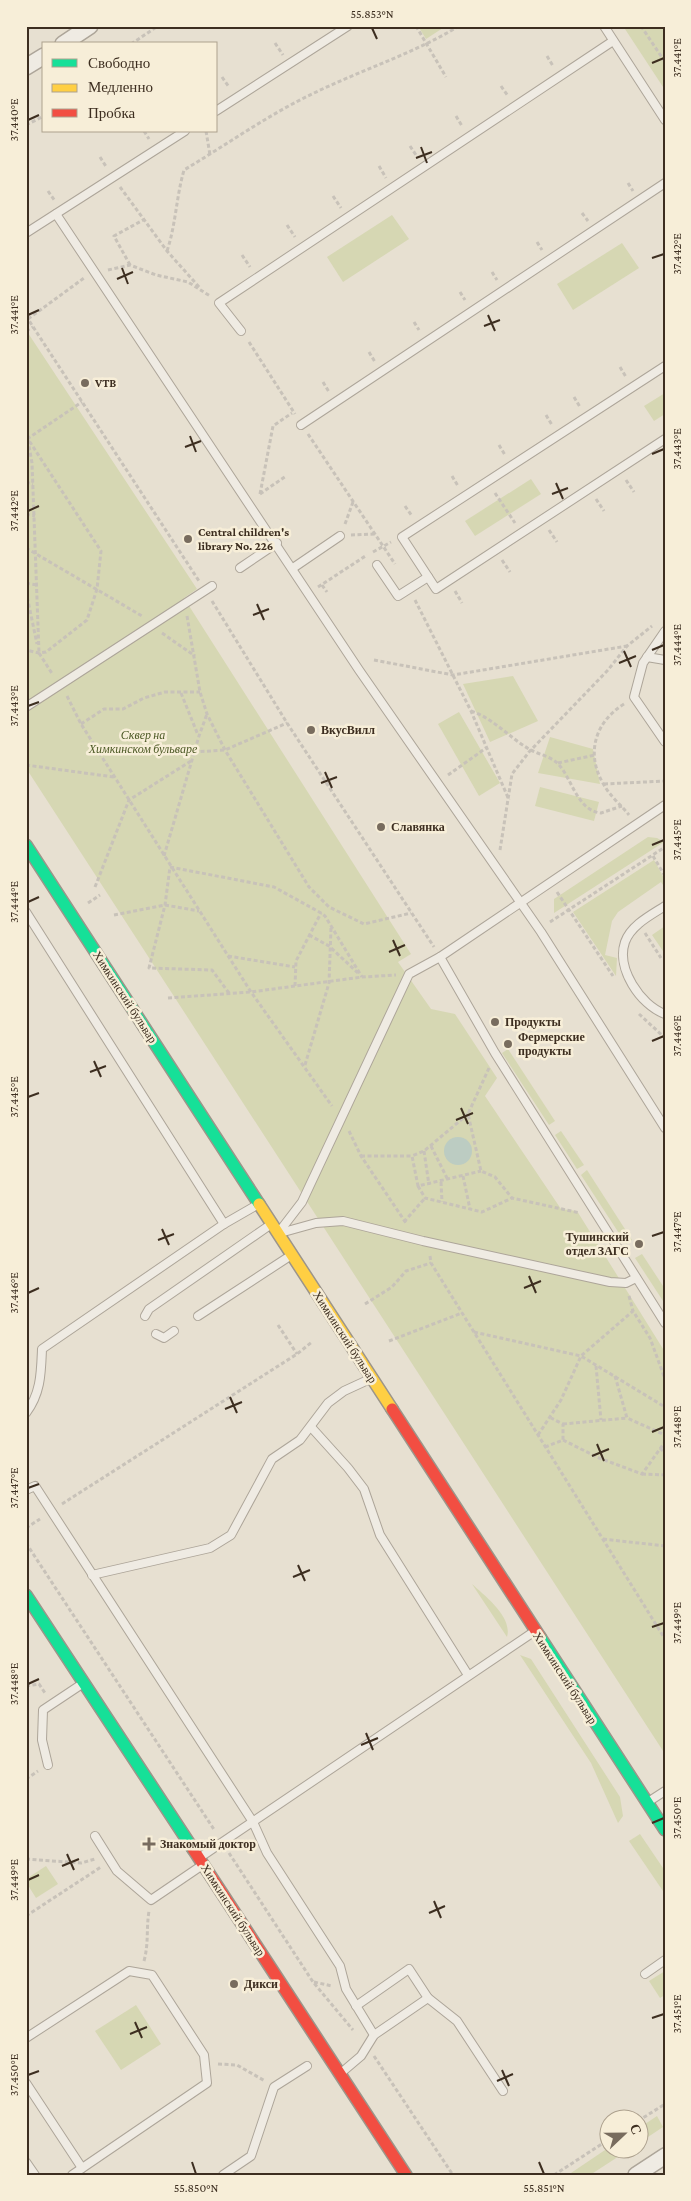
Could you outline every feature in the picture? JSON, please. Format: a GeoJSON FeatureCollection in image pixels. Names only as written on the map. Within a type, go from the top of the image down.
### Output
{"type":"FeatureCollection","features":[{"type":"Feature","properties":{"kind":"main road","name":"Химкинский бульвар"},"geometry":{"type":"LineString","coordinates":[[26,845],[665,1830]]}},
{"type":"Feature","properties":{"kind":"main road","name":"Химкинский бульвар"},"geometry":{"type":"LineString","coordinates":[[26,1595],[406,2175]]}},
{"type":"Feature","properties":{"kind":"street"},"geometry":{"type":"LineString","coordinates":[[66,42],[90,26]]}},
{"type":"Feature","properties":{"kind":"street"},"geometry":{"type":"LineString","coordinates":[[26,67],[42,57]]}},
{"type":"Feature","properties":{"kind":"street"},"geometry":{"type":"LineString","coordinates":[[636,2175],[665,2156]]}},
{"type":"Feature","properties":{"kind":"lane"},"geometry":{"type":"LineString","coordinates":[[218,110],[348,26]]}},
{"type":"Feature","properties":{"kind":"lane"},"geometry":{"type":"LineString","coordinates":[[604,26],[665,120]]}},
{"type":"Feature","properties":{"kind":"lane"},"geometry":{"type":"LineString","coordinates":[[241,331],[218,303],[614,41]]}},
{"type":"Feature","properties":{"kind":"lane"},"geometry":{"type":"LineString","coordinates":[[26,233],[182,132]]}},
{"type":"Feature","properties":{"kind":"lane"},"geometry":{"type":"LineString","coordinates":[[301,425],[665,183]]}},
{"type":"Feature","properties":{"kind":"lane"},"geometry":{"type":"LineString","coordinates":[[56,214],[277,543],[359,670],[539,930],[665,1128]]}},
{"type":"Feature","properties":{"kind":"lane"},"geometry":{"type":"LineString","coordinates":[[665,366],[402,537],[436,589],[665,439]]}},
{"type":"Feature","properties":{"kind":"lane"},"geometry":{"type":"LineString","coordinates":[[293,568],[340,536]]}},
{"type":"Feature","properties":{"kind":"lane"},"geometry":{"type":"LineString","coordinates":[[240,568],[277,543]]}},
{"type":"Feature","properties":{"kind":"lane"},"geometry":{"type":"LineString","coordinates":[[377,564],[398,596],[428,577]]}},
{"type":"Feature","properties":{"kind":"lane"},"geometry":{"type":"LineString","coordinates":[[26,707],[209,588]]}},
{"type":"Feature","properties":{"kind":"lane"},"geometry":{"type":"LineString","coordinates":[[665,631],[643,663],[634,697],[665,742]]}},
{"type":"Feature","properties":{"kind":"lane"},"geometry":{"type":"LineString","coordinates":[[648,657],[665,660]]}},
{"type":"Feature","properties":{"kind":"lane"},"geometry":{"type":"LineString","coordinates":[[145,1316],[149,1310],[275,1229],[302,1202],[409,974],[440,957],[665,805]]}},
{"type":"Feature","properties":{"kind":"lane"},"geometry":{"type":"LineString","coordinates":[[665,906],[638,924],[625,942],[624,961],[630,981],[642,998],[665,1014]]}},
{"type":"Feature","properties":{"kind":"lane"},"geometry":{"type":"LineString","coordinates":[[26,912],[224,1224]]}},
{"type":"Feature","properties":{"kind":"lane"},"geometry":{"type":"LineString","coordinates":[[440,957],[495,1053],[665,1323]]}},
{"type":"Feature","properties":{"kind":"lane"},"geometry":{"type":"LineString","coordinates":[[26,1413],[36,1400],[41,1372],[42,1349],[224,1224],[259,1204]]}},
{"type":"Feature","properties":{"kind":"lane"},"geometry":{"type":"LineString","coordinates":[[275,1229],[343,1221],[423,1241],[610,1282],[626,1283],[636,1278]]}},
{"type":"Feature","properties":{"kind":"lane"},"geometry":{"type":"LineString","coordinates":[[198,1316],[292,1254]]}},
{"type":"Feature","properties":{"kind":"lane"},"geometry":{"type":"LineString","coordinates":[[156,1334],[164,1338],[174,1331]]}},
{"type":"Feature","properties":{"kind":"lane"},"geometry":{"type":"LineString","coordinates":[[92,1575],[210,1548],[231,1535],[272,1459],[300,1440],[328,1403],[344,1391],[371,1378]]}},
{"type":"Feature","properties":{"kind":"lane"},"geometry":{"type":"LineString","coordinates":[[311,1427],[348,1468],[364,1490],[380,1535],[468,1675]]}},
{"type":"Feature","properties":{"kind":"lane"},"geometry":{"type":"LineString","coordinates":[[26,1490],[35,1486],[253,1822],[267,1854],[340,1966],[346,1989],[374,2035]]}},
{"type":"Feature","properties":{"kind":"lane"},"geometry":{"type":"LineString","coordinates":[[95,1836],[118,1871],[151,1900],[253,1822],[535,1631]]}},
{"type":"Feature","properties":{"kind":"lane"},"geometry":{"type":"LineString","coordinates":[[48,1765],[42,1740],[43,1710],[84,1683]]}},
{"type":"Feature","properties":{"kind":"lane"},"geometry":{"type":"LineString","coordinates":[[647,1804],[665,1791]]}},
{"type":"Feature","properties":{"kind":"lane"},"geometry":{"type":"LineString","coordinates":[[645,1974],[665,1960]]}},
{"type":"Feature","properties":{"kind":"lane"},"geometry":{"type":"LineString","coordinates":[[356,2006],[409,1969],[428,1998],[457,2020],[503,2091]]}},
{"type":"Feature","properties":{"kind":"lane"},"geometry":{"type":"LineString","coordinates":[[26,2038],[129,1971],[152,1975],[204,2055],[207,2083],[72,2175]]}},
{"type":"Feature","properties":{"kind":"lane"},"geometry":{"type":"LineString","coordinates":[[340,2074],[362,2056],[374,2035],[428,1998]]}},
{"type":"Feature","properties":{"kind":"lane"},"geometry":{"type":"LineString","coordinates":[[224,2175],[251,2156],[274,2087],[307,2066]]}},
{"type":"Feature","properties":{"kind":"lane"},"geometry":{"type":"LineString","coordinates":[[26,2083],[82,2168]]}},
{"type":"Feature","properties":{"kind":"lane"},"geometry":{"type":"LineString","coordinates":[[26,2162],[35,2175]]}},
{"type":"Feature","properties":{"kind":"path"},"geometry":{"type":"LineString","coordinates":[[26,30],[32,26]]}},
{"type":"Feature","properties":{"kind":"path"},"geometry":{"type":"LineString","coordinates":[[134,42],[158,26]]}},
{"type":"Feature","properties":{"kind":"path"},"geometry":{"type":"LineString","coordinates":[[416,26],[446,76]]}},
{"type":"Feature","properties":{"kind":"path"},"geometry":{"type":"LineString","coordinates":[[167,251],[175,226],[176,199],[184,170],[311,94],[428,45],[458,26]]}},
{"type":"Feature","properties":{"kind":"path"},"geometry":{"type":"LineString","coordinates":[[642,26],[665,62]]}},
{"type":"Feature","properties":{"kind":"path"},"geometry":{"type":"LineString","coordinates":[[26,124],[42,117]]}},
{"type":"Feature","properties":{"kind":"path"},"geometry":{"type":"LineString","coordinates":[[206,132],[210,155]]}},
{"type":"Feature","properties":{"kind":"path"},"geometry":{"type":"LineString","coordinates":[[113,177],[167,251],[202,290],[188,282],[156,275],[130,265],[93,271],[27,317],[82,402],[209,588],[287,723],[440,957]]}},
{"type":"Feature","properties":{"kind":"path"},"geometry":{"type":"LineString","coordinates":[[130,265],[114,236],[145,219]]}},
{"type":"Feature","properties":{"kind":"path"},"geometry":{"type":"LineString","coordinates":[[26,332],[33,327]]}},
{"type":"Feature","properties":{"kind":"path"},"geometry":{"type":"LineString","coordinates":[[27,438],[82,402]]}},
{"type":"Feature","properties":{"kind":"path"},"geometry":{"type":"LineString","coordinates":[[260,494],[273,426],[293,412]]}},
{"type":"Feature","properties":{"kind":"path"},"geometry":{"type":"LineString","coordinates":[[27,438],[35,516],[39,653]]}},
{"type":"Feature","properties":{"kind":"path"},"geometry":{"type":"LineString","coordinates":[[26,650],[39,653],[46,652],[87,620],[97,589],[101,550],[27,438]]}},
{"type":"Feature","properties":{"kind":"path"},"geometry":{"type":"LineString","coordinates":[[249,501],[286,476]]}},
{"type":"Feature","properties":{"kind":"path"},"geometry":{"type":"LineString","coordinates":[[26,482],[33,484]]}},
{"type":"Feature","properties":{"kind":"path"},"geometry":{"type":"LineString","coordinates":[[487,482],[521,533]]}},
{"type":"Feature","properties":{"kind":"path"},"geometry":{"type":"LineString","coordinates":[[354,502],[340,536],[376,534]]}},
{"type":"Feature","properties":{"kind":"path"},"geometry":{"type":"LineString","coordinates":[[26,514],[35,516]]}},
{"type":"Feature","properties":{"kind":"path"},"geometry":{"type":"LineString","coordinates":[[309,593],[383,545],[402,537]]}},
{"type":"Feature","properties":{"kind":"path"},"geometry":{"type":"LineString","coordinates":[[26,548],[154,624],[162,634],[195,656]]}},
{"type":"Feature","properties":{"kind":"path"},"geometry":{"type":"LineString","coordinates":[[26,582],[37,585]]}},
{"type":"Feature","properties":{"kind":"path"},"geometry":{"type":"LineString","coordinates":[[322,585],[327,592]]}},
{"type":"Feature","properties":{"kind":"path"},"geometry":{"type":"LineString","coordinates":[[26,591],[39,653],[57,680]]}},
{"type":"Feature","properties":{"kind":"path"},"geometry":{"type":"LineString","coordinates":[[186,603],[200,692],[207,714],[225,750],[309,887],[329,907],[364,924],[411,913]]}},
{"type":"Feature","properties":{"kind":"path"},"geometry":{"type":"LineString","coordinates":[[494,864],[502,841],[512,774],[530,750],[608,670],[627,646],[658,621]]}},
{"type":"Feature","properties":{"kind":"path"},"geometry":{"type":"LineString","coordinates":[[374,660],[453,675],[627,646]]}},
{"type":"Feature","properties":{"kind":"path"},"geometry":{"type":"LineString","coordinates":[[64,691],[81,724],[170,867],[251,992],[305,1065],[333,1107]]}},
{"type":"Feature","properties":{"kind":"path"},"geometry":{"type":"LineString","coordinates":[[81,724],[104,709],[123,709],[144,698],[165,692],[200,692]]}},
{"type":"Feature","properties":{"kind":"path"},"geometry":{"type":"LineString","coordinates":[[181,692],[199,736]]}},
{"type":"Feature","properties":{"kind":"path"},"geometry":{"type":"LineString","coordinates":[[634,697],[610,713],[601,724],[594,747],[603,784],[638,825]]}},
{"type":"Feature","properties":{"kind":"path"},"geometry":{"type":"LineString","coordinates":[[471,711],[530,750],[558,763],[570,779],[576,796],[586,806],[601,812],[622,806]]}},
{"type":"Feature","properties":{"kind":"path"},"geometry":{"type":"LineString","coordinates":[[164,856],[191,761],[207,714]]}},
{"type":"Feature","properties":{"kind":"path"},"geometry":{"type":"LineString","coordinates":[[194,752],[225,750],[287,723]]}},
{"type":"Feature","properties":{"kind":"path"},"geometry":{"type":"LineString","coordinates":[[461,765],[486,748]]}},
{"type":"Feature","properties":{"kind":"path"},"geometry":{"type":"LineString","coordinates":[[558,763],[595,755]]}},
{"type":"Feature","properties":{"kind":"path"},"geometry":{"type":"LineString","coordinates":[[95,887],[129,800],[191,761]]}},
{"type":"Feature","properties":{"kind":"path"},"geometry":{"type":"LineString","coordinates":[[26,765],[114,777]]}},
{"type":"Feature","properties":{"kind":"path"},"geometry":{"type":"LineString","coordinates":[[603,784],[665,781]]}},
{"type":"Feature","properties":{"kind":"path"},"geometry":{"type":"LineString","coordinates":[[539,930],[568,909],[665,847]]}},
{"type":"Feature","properties":{"kind":"path"},"geometry":{"type":"LineString","coordinates":[[653,856],[665,876]]}},
{"type":"Feature","properties":{"kind":"path"},"geometry":{"type":"LineString","coordinates":[[170,867],[164,906],[149,968],[212,970],[229,993]]}},
{"type":"Feature","properties":{"kind":"path"},"geometry":{"type":"LineString","coordinates":[[170,867],[274,887],[323,914],[362,977]]}},
{"type":"Feature","properties":{"kind":"path"},"geometry":{"type":"LineString","coordinates":[[551,883],[618,984]]}},
{"type":"Feature","properties":{"kind":"path"},"geometry":{"type":"LineString","coordinates":[[87,903],[100,895]]}},
{"type":"Feature","properties":{"kind":"path"},"geometry":{"type":"LineString","coordinates":[[114,915],[164,906],[199,911]]}},
{"type":"Feature","properties":{"kind":"path"},"geometry":{"type":"LineString","coordinates":[[294,986],[296,961],[309,935],[329,907]]}},
{"type":"Feature","properties":{"kind":"path"},"geometry":{"type":"LineString","coordinates":[[638,924],[661,958]]}},
{"type":"Feature","properties":{"kind":"path"},"geometry":{"type":"LineString","coordinates":[[305,1065],[329,982],[331,928]]}},
{"type":"Feature","properties":{"kind":"path"},"geometry":{"type":"LineString","coordinates":[[309,935],[329,946],[362,977]]}},
{"type":"Feature","properties":{"kind":"path"},"geometry":{"type":"LineString","coordinates":[[228,955],[296,967]]}},
{"type":"Feature","properties":{"kind":"path"},"geometry":{"type":"LineString","coordinates":[[168,998],[251,992],[362,977],[409,974]]}},
{"type":"Feature","properties":{"kind":"path"},"geometry":{"type":"LineString","coordinates":[[635,1008],[640,1017],[665,1038]]}},
{"type":"Feature","properties":{"kind":"path"},"geometry":{"type":"LineString","coordinates":[[361,1156],[412,1156],[431,1146],[468,1114],[495,1053]]}},
{"type":"Feature","properties":{"kind":"path"},"geometry":{"type":"LineString","coordinates":[[468,1114],[481,1171]]}},
{"type":"Feature","properties":{"kind":"path"},"geometry":{"type":"LineString","coordinates":[[346,1126],[361,1156],[404,1222],[410,1226]]}},
{"type":"Feature","properties":{"kind":"path"},"geometry":{"type":"LineString","coordinates":[[431,1146],[448,1180]]}},
{"type":"Feature","properties":{"kind":"path"},"geometry":{"type":"LineString","coordinates":[[424,1151],[428,1185]]}},
{"type":"Feature","properties":{"kind":"path"},"geometry":{"type":"LineString","coordinates":[[412,1156],[418,1186],[425,1198],[482,1212],[512,1198],[582,1213],[592,1207]]}},
{"type":"Feature","properties":{"kind":"path"},"geometry":{"type":"LineString","coordinates":[[418,1186],[481,1171],[495,1177],[512,1198]]}},
{"type":"Feature","properties":{"kind":"path"},"geometry":{"type":"LineString","coordinates":[[463,1176],[470,1209]]}},
{"type":"Feature","properties":{"kind":"path"},"geometry":{"type":"LineString","coordinates":[[441,1182],[442,1202]]}},
{"type":"Feature","properties":{"kind":"path"},"geometry":{"type":"LineString","coordinates":[[404,1222],[425,1198]]}},
{"type":"Feature","properties":{"kind":"path"},"geometry":{"type":"LineString","coordinates":[[430,1251],[431,1263],[665,1639]]}},
{"type":"Feature","properties":{"kind":"path"},"geometry":{"type":"LineString","coordinates":[[365,1304],[392,1287],[406,1271],[431,1263]]}},
{"type":"Feature","properties":{"kind":"path"},"geometry":{"type":"LineString","coordinates":[[538,1435],[552,1418],[581,1356],[633,1312],[650,1338],[665,1379]]}},
{"type":"Feature","properties":{"kind":"path"},"geometry":{"type":"LineString","coordinates":[[389,1341],[462,1313]]}},
{"type":"Feature","properties":{"kind":"path"},"geometry":{"type":"LineString","coordinates":[[278,1325],[297,1354]]}},
{"type":"Feature","properties":{"kind":"path"},"geometry":{"type":"LineString","coordinates":[[473,1332],[581,1356],[665,1407]]}},
{"type":"Feature","properties":{"kind":"path"},"geometry":{"type":"LineString","coordinates":[[26,1528],[297,1354],[312,1342]]}},
{"type":"Feature","properties":{"kind":"path"},"geometry":{"type":"LineString","coordinates":[[596,1366],[601,1420]]}},
{"type":"Feature","properties":{"kind":"path"},"geometry":{"type":"LineString","coordinates":[[615,1375],[627,1418]]}},
{"type":"Feature","properties":{"kind":"path"},"geometry":{"type":"LineString","coordinates":[[552,1418],[563,1424],[627,1418],[665,1435]]}},
{"type":"Feature","properties":{"kind":"path"},"geometry":{"type":"LineString","coordinates":[[563,1424],[563,1440]]}},
{"type":"Feature","properties":{"kind":"path"},"geometry":{"type":"LineString","coordinates":[[545,1447],[563,1440],[599,1458],[642,1474],[665,1475]]}},
{"type":"Feature","properties":{"kind":"path"},"geometry":{"type":"LineString","coordinates":[[642,1474],[665,1442]]}},
{"type":"Feature","properties":{"kind":"path"},"geometry":{"type":"LineString","coordinates":[[660,1448],[665,1453]]}},
{"type":"Feature","properties":{"kind":"path"},"geometry":{"type":"LineString","coordinates":[[603,1539],[665,1546]]}},
{"type":"Feature","properties":{"kind":"path"},"geometry":{"type":"LineString","coordinates":[[26,1543],[216,1833]]}},
{"type":"Feature","properties":{"kind":"path"},"geometry":{"type":"LineString","coordinates":[[26,1686],[39,1684],[52,1704]]}},
{"type":"Feature","properties":{"kind":"path"},"geometry":{"type":"LineString","coordinates":[[227,1849],[313,1982],[368,2047],[453,2175]]}},
{"type":"Feature","properties":{"kind":"path"},"geometry":{"type":"LineString","coordinates":[[26,1859],[81,1863],[109,1858]]}},
{"type":"Feature","properties":{"kind":"path"},"geometry":{"type":"LineString","coordinates":[[26,1916],[109,1858]]}},
{"type":"Feature","properties":{"kind":"path"},"geometry":{"type":"LineString","coordinates":[[140,1973],[149,1942],[147,1926],[151,1900]]}},
{"type":"Feature","properties":{"kind":"path"},"geometry":{"type":"LineString","coordinates":[[205,2064],[238,2065],[274,2087]]}},
{"type":"Feature","properties":{"kind":"path"},"geometry":{"type":"LineString","coordinates":[[648,2115],[665,2104]]}},
{"type":"Feature","properties":{"kind":"path"},"geometry":{"type":"LineString","coordinates":[[554,2175],[598,2146]]}},
{"type":"Feature","properties":{"kind":"green space"},"geometry":{"type":"Polygon","coordinates":[[[418,26],[446,26],[426,39],[418,26]]]}},
{"type":"Feature","properties":{"kind":"green space"},"geometry":{"type":"Polygon","coordinates":[[[623,26],[662,26],[665,31],[665,90],[623,26]]]}},
{"type":"Feature","properties":{"kind":"green space"},"geometry":{"type":"Polygon","coordinates":[[[392,215],[409,239],[343,282],[327,257],[392,215]]]}},
{"type":"Feature","properties":{"kind":"green space"},"geometry":{"type":"Polygon","coordinates":[[[622,243],[639,268],[573,310],[557,284],[622,243]]]}},
{"type":"Feature","properties":{"kind":"green space","name":"Сквер на Химкинском бульваре"},"geometry":{"type":"Polygon","coordinates":[[[26,330],[197,589],[184,598],[411,954],[398,962],[431,1009],[455,1014],[497,1078],[485,1096],[561,1209],[577,1211],[665,1352],[665,1754],[26,768],[26,330]]]}},
{"type":"Feature","properties":{"kind":"green space"},"geometry":{"type":"Polygon","coordinates":[[[665,393],[665,414],[654,421],[644,406],[665,393]]]}},
{"type":"Feature","properties":{"kind":"green space"},"geometry":{"type":"Polygon","coordinates":[[[531,479],[541,494],[475,536],[465,521],[531,479]]]}},
{"type":"Feature","properties":{"kind":"green space"},"geometry":{"type":"Polygon","coordinates":[[[513,676],[538,721],[490,742],[463,684],[513,676]]]}},
{"type":"Feature","properties":{"kind":"green space"},"geometry":{"type":"Polygon","coordinates":[[[459,712],[500,783],[479,796],[438,724],[459,712]]]}},
{"type":"Feature","properties":{"kind":"green space"},"geometry":{"type":"Polygon","coordinates":[[[550,737],[593,749],[600,784],[538,773],[550,737]]]}},
{"type":"Feature","properties":{"kind":"green space"},"geometry":{"type":"Polygon","coordinates":[[[540,787],[599,802],[594,821],[535,806],[540,787]]]}},
{"type":"Feature","properties":{"kind":"green space"},"geometry":{"type":"Polygon","coordinates":[[[648,837],[657,838],[664,842],[554,913],[554,899],[648,837]]]}},
{"type":"Feature","properties":{"kind":"green space"},"geometry":{"type":"Polygon","coordinates":[[[654,860],[665,880],[665,888],[661,882],[618,912],[612,921],[605,955],[617,958],[616,976],[573,912],[654,860]]]}},
{"type":"Feature","properties":{"kind":"green space"},"geometry":{"type":"Polygon","coordinates":[[[665,926],[665,954],[652,935],[665,926]]]}},
{"type":"Feature","properties":{"kind":"green space"},"geometry":{"type":"Polygon","coordinates":[[[508,1049],[555,1121],[549,1125],[502,1053],[508,1049]]]}},
{"type":"Feature","properties":{"kind":"green space"},"geometry":{"type":"Polygon","coordinates":[[[561,1131],[584,1165],[577,1169],[555,1135],[561,1131]]]}},
{"type":"Feature","properties":{"kind":"green space"},"geometry":{"type":"Polygon","coordinates":[[[587,1170],[632,1240],[626,1244],[581,1175],[587,1170]]]}},
{"type":"Feature","properties":{"kind":"green space"},"geometry":{"type":"Polygon","coordinates":[[[642,1254],[665,1289],[665,1304],[635,1258],[642,1254]]]}},
{"type":"Feature","properties":{"kind":"green space"},"geometry":{"type":"Polygon","coordinates":[[[472,1584],[502,1615],[508,1629],[507,1637],[472,1584]]]}},
{"type":"Feature","properties":{"kind":"green space"},"geometry":{"type":"Polygon","coordinates":[[[520,1655],[531,1659],[620,1797],[623,1816],[618,1823],[591,1763],[520,1655]]]}},
{"type":"Feature","properties":{"kind":"green space"},"geometry":{"type":"Polygon","coordinates":[[[640,1834],[665,1871],[665,1894],[629,1841],[640,1834]]]}},
{"type":"Feature","properties":{"kind":"green space"},"geometry":{"type":"Polygon","coordinates":[[[46,1866],[58,1884],[36,1898],[26,1879],[46,1866]]]}},
{"type":"Feature","properties":{"kind":"green space"},"geometry":{"type":"Polygon","coordinates":[[[665,1971],[665,1995],[660,1998],[649,1981],[665,1971]]]}},
{"type":"Feature","properties":{"kind":"green space"},"geometry":{"type":"Polygon","coordinates":[[[136,2005],[161,2044],[121,2070],[95,2031],[136,2005]]]}},
{"type":"Feature","properties":{"kind":"green space"},"geometry":{"type":"Polygon","coordinates":[[[657,2116],[663,2127],[648,2137],[648,2122],[657,2116]]]}},
{"type":"Feature","properties":{"kind":"green space"},"geometry":{"type":"Polygon","coordinates":[[[598,2155],[598,2158],[616,2158],[590,2175],[568,2175],[598,2155]]]}},
{"type":"Feature","properties":{"kind":"shaded area"},"geometry":{"type":"Polygon","coordinates":[[[458,1137],[468,1141],[472,1151],[468,1161],[458,1165],[448,1161],[444,1151],[448,1141],[458,1137]]]}},
{"type":"Feature","properties":{"kind":"traffic: fast"},"geometry":{"type":"LineString","coordinates":[[26,845],[259,1204]]}},
{"type":"Feature","properties":{"kind":"traffic: fast"},"geometry":{"type":"LineString","coordinates":[[26,1595],[193,1849]]}},
{"type":"Feature","properties":{"kind":"traffic: fast"},"geometry":{"type":"LineString","coordinates":[[540,1637],[665,1830]]}},
{"type":"Feature","properties":{"kind":"traffic: slow"},"geometry":{"type":"LineString","coordinates":[[259,1204],[392,1409]]}},
{"type":"Feature","properties":{"kind":"traffic: jam"},"geometry":{"type":"LineString","coordinates":[[392,1409],[540,1637]]}},
{"type":"Feature","properties":{"kind":"traffic: jam"},"geometry":{"type":"LineString","coordinates":[[193,1849],[406,2175]]}},
{"type":"Feature","properties":{"kind":"place","name":"VTB"},"geometry":{"type":"Point","coordinates":[85,383]}},
{"type":"Feature","properties":{"kind":"place","name":"Central children's library No. 226"},"geometry":{"type":"Point","coordinates":[188,539]}},
{"type":"Feature","properties":{"kind":"place","name":"ВкусВилл"},"geometry":{"type":"Point","coordinates":[311,730]}},
{"type":"Feature","properties":{"kind":"place","name":"Славянка"},"geometry":{"type":"Point","coordinates":[381,827]}},
{"type":"Feature","properties":{"kind":"place","name":"Продукты"},"geometry":{"type":"Point","coordinates":[495,1022]}},
{"type":"Feature","properties":{"kind":"place","name":"Фермерские продукты"},"geometry":{"type":"Point","coordinates":[508,1044]}},
{"type":"Feature","properties":{"kind":"place","name":"Тушинский отдел ЗАГС"},"geometry":{"type":"Point","coordinates":[639,1244]}},
{"type":"Feature","properties":{"kind":"place","name":"Знакомый доктор"},"geometry":{"type":"Point","coordinates":[149,1844]}},
{"type":"Feature","properties":{"kind":"place","name":"Дикси"},"geometry":{"type":"Point","coordinates":[234,1984]}}]}
